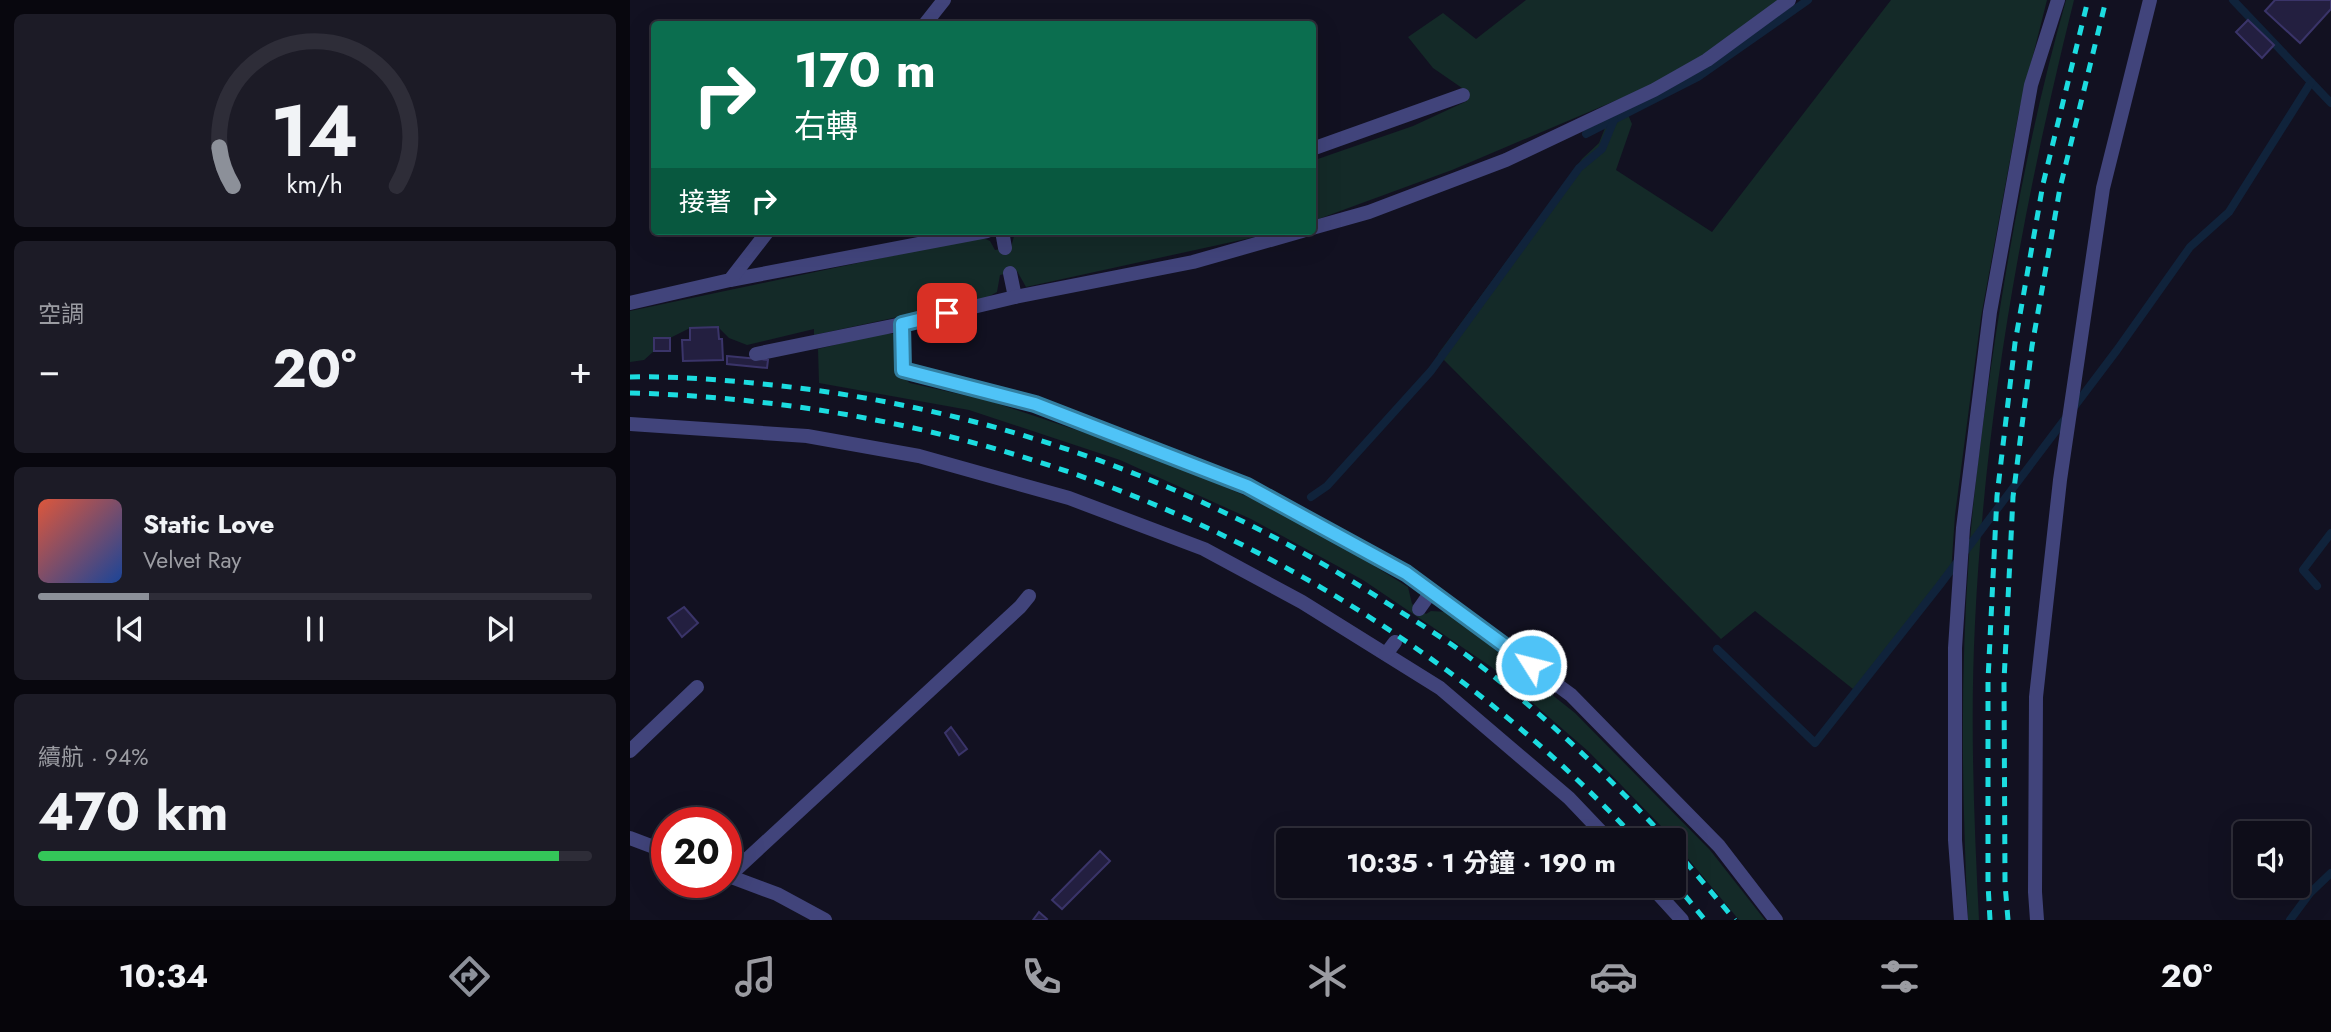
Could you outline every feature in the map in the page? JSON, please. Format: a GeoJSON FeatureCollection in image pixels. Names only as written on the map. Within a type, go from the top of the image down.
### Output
{"type":"FeatureCollection","features":[{"type":"Feature","properties":{"kind":"street"},"geometry":{"type":"LineString","coordinates":[[927,21],[944,0]]}},
{"type":"Feature","properties":{"kind":"street"},"geometry":{"type":"LineString","coordinates":[[1316,227],[1369,212],[1506,160],[1654,90],[1707,60],[1789,0]]}},
{"type":"Feature","properties":{"kind":"street"},"geometry":{"type":"LineString","coordinates":[[1962,920],[1955,840],[1955,648],[1963,528],[1990,312],[2031,85],[2058,0]]}},
{"type":"Feature","properties":{"kind":"street"},"geometry":{"type":"LineString","coordinates":[[2037,920],[2036,697],[2067,431],[2104,188],[2150,0]]}},
{"type":"Feature","properties":{"kind":"street"},"geometry":{"type":"LineString","coordinates":[[1316,148],[1463,95]]}},
{"type":"Feature","properties":{"kind":"street"},"geometry":{"type":"LineString","coordinates":[[730,280],[765,235]]}},
{"type":"Feature","properties":{"kind":"street"},"geometry":{"type":"LineString","coordinates":[[630,303],[730,280],[966,235]]}},
{"type":"Feature","properties":{"kind":"street"},"geometry":{"type":"LineString","coordinates":[[1003,235],[1005,248]]}},
{"type":"Feature","properties":{"kind":"street"},"geometry":{"type":"LineString","coordinates":[[756,354],[902,324],[1014,296],[1193,261],[1287,235]]}},
{"type":"Feature","properties":{"kind":"street"},"geometry":{"type":"LineString","coordinates":[[1010,273],[1014,296]]}},
{"type":"Feature","properties":{"kind":"street"},"geometry":{"type":"LineString","coordinates":[[902,324],[903,370],[1035,404],[1247,486],[1406,573],[1571,695],[1719,846],[1776,920]]}},
{"type":"Feature","properties":{"kind":"street"},"geometry":{"type":"LineString","coordinates":[[630,424],[807,436],[919,456],[1069,498],[1204,549],[1302,602],[1440,688],[1569,798],[1598,828]]}},
{"type":"Feature","properties":{"kind":"street"},"geometry":{"type":"LineString","coordinates":[[1419,609],[1432,592]]}},
{"type":"Feature","properties":{"kind":"street"},"geometry":{"type":"LineString","coordinates":[[742,862],[1029,596]]}},
{"type":"Feature","properties":{"kind":"street"},"geometry":{"type":"LineString","coordinates":[[1386,654],[1395,642]]}},
{"type":"Feature","properties":{"kind":"street"},"geometry":{"type":"LineString","coordinates":[[630,751],[697,687]]}},
{"type":"Feature","properties":{"kind":"street"},"geometry":{"type":"LineString","coordinates":[[630,838],[651,846]]}},
{"type":"Feature","properties":{"kind":"street"},"geometry":{"type":"LineString","coordinates":[[742,880],[777,894],[825,920]]}},
{"type":"Feature","properties":{"kind":"street"},"geometry":{"type":"LineString","coordinates":[[1662,898],[1682,920]]}},
{"type":"Feature","properties":{"kind":"green space"},"geometry":{"type":"Polygon","coordinates":[[[1526,0],[1783,0],[1705,55],[1650,86],[1452,170],[1316,220],[1316,160],[1413,126],[1467,101],[1462,88],[1433,68],[1408,37],[1443,13],[1476,39],[1526,0]]]}},
{"type":"Feature","properties":{"kind":"green space"},"geometry":{"type":"Polygon","coordinates":[[[1891,0],[2047,0],[2019,111],[1981,317],[1955,515],[1951,574],[1858,693],[1755,611],[1721,639],[1438,354],[1582,159],[1599,143],[1609,118],[1626,110],[1632,124],[1616,170],[1712,232],[1891,0]]]}},
{"type":"Feature","properties":{"kind":"green space"},"geometry":{"type":"Polygon","coordinates":[[[2066,0],[2074,0],[2023,231],[1997,387],[1988,466],[1980,544],[1973,697],[1979,920],[1968,920],[1963,692],[1966,601],[1975,485],[2014,228],[2042,91],[2066,0]]]}},
{"type":"Feature","properties":{"kind":"green space"},"geometry":{"type":"Polygon","coordinates":[[[1014,235],[1264,235],[1026,287],[1017,271],[1000,275],[997,292],[986,298],[814,335],[814,329],[747,345],[729,338],[718,327],[690,328],[670,338],[654,338],[654,351],[644,360],[630,362],[630,311],[981,237],[990,241],[995,250],[1011,247],[1014,235]]]}},
{"type":"Feature","properties":{"kind":"green space"},"geometry":{"type":"Polygon","coordinates":[[[884,333],[897,334],[897,373],[910,383],[990,401],[1142,452],[1253,499],[1357,555],[1408,587],[1412,604],[1426,614],[1431,611],[1448,612],[1575,713],[1710,850],[1765,920],[1739,920],[1686,856],[1686,828],[1663,828],[1588,751],[1490,666],[1363,580],[1251,519],[1120,460],[969,410],[819,383],[818,349],[884,333]]]}},
{"type":"Feature","properties":{"kind":"building"},"geometry":{"type":"Polygon","coordinates":[[[2275,0],[2331,0],[2331,9],[2300,43],[2265,11],[2275,0]]]}},
{"type":"Feature","properties":{"kind":"building"},"geometry":{"type":"Polygon","coordinates":[[[2248,20],[2274,45],[2262,58],[2236,32],[2248,20]]]}},
{"type":"Feature","properties":{"kind":"building"},"geometry":{"type":"Polygon","coordinates":[[[718,327],[719,339],[722,339],[723,360],[683,361],[682,340],[690,340],[690,328],[718,327]]]}},
{"type":"Feature","properties":{"kind":"building"},"geometry":{"type":"Polygon","coordinates":[[[654,338],[670,338],[670,351],[654,351],[654,338]]]}},
{"type":"Feature","properties":{"kind":"building"},"geometry":{"type":"Polygon","coordinates":[[[727,356],[768,360],[767,368],[727,364],[727,356]]]}},
{"type":"Feature","properties":{"kind":"building"},"geometry":{"type":"Polygon","coordinates":[[[684,607],[698,623],[682,637],[668,618],[684,607]]]}},
{"type":"Feature","properties":{"kind":"building"},"geometry":{"type":"Polygon","coordinates":[[[951,727],[967,749],[959,755],[945,733],[951,727]]]}},
{"type":"Feature","properties":{"kind":"building"},"geometry":{"type":"Polygon","coordinates":[[[1100,851],[1110,861],[1062,909],[1052,900],[1100,851]]]}},
{"type":"Feature","properties":{"kind":"building"},"geometry":{"type":"Polygon","coordinates":[[[1039,912],[1047,919],[1046,920],[1033,920],[1039,912]]]}},
{"type":"Feature","properties":{"kind":"waterway"},"geometry":{"type":"LineString","coordinates":[[1586,134],[1698,77],[1808,0]]}},
{"type":"Feature","properties":{"kind":"waterway"},"geometry":{"type":"LineString","coordinates":[[2233,0],[2331,103]]}},
{"type":"Feature","properties":{"kind":"waterway"},"geometry":{"type":"LineString","coordinates":[[1717,649],[1815,743],[1939,586],[2117,350],[2190,247],[2229,212],[2311,82]]}},
{"type":"Feature","properties":{"kind":"waterway"},"geometry":{"type":"LineString","coordinates":[[1311,497],[1327,486],[1431,371],[1579,168],[1602,149],[1614,120]]}},
{"type":"Feature","properties":{"kind":"waterway"},"geometry":{"type":"LineString","coordinates":[[2317,586],[2303,570],[2331,533]]}},
{"type":"Feature","properties":{"kind":"waterway"},"geometry":{"type":"LineString","coordinates":[[2290,920],[2310,893],[2331,873]]}},
{"type":"Feature","properties":{"kind":"railway"},"geometry":{"type":"LineString","coordinates":[[1990,920],[1988,680],[1997,496],[2015,343],[2043,184],[2088,0]]}},
{"type":"Feature","properties":{"kind":"railway"},"geometry":{"type":"LineString","coordinates":[[2008,920],[2005,884],[2004,681],[2013,497],[2032,346],[2060,188],[2106,0]]}},
{"type":"Feature","properties":{"kind":"railway"},"geometry":{"type":"LineString","coordinates":[[630,377],[753,383],[838,393],[921,409],[1004,430],[1085,455],[1164,486],[1242,521],[1317,561],[1453,646],[1550,724],[1656,828]]}},
{"type":"Feature","properties":{"kind":"railway"},"geometry":{"type":"LineString","coordinates":[[630,393],[772,404],[912,428],[1047,465],[1178,515],[1304,578],[1423,653],[1534,741],[1625,828]]}},
{"type":"Feature","properties":{"kind":"railway"},"geometry":{"type":"LineString","coordinates":[[1686,862],[1735,920]]}},
{"type":"Feature","properties":{"kind":"railway"},"geometry":{"type":"LineString","coordinates":[[1686,897],[1705,920]]}},
{"type":"Feature","properties":{"kind":"route"},"geometry":{"type":"LineString","coordinates":[[947,313],[902,324],[903,370],[1035,404],[1247,486],[1406,573],[1531,665]]}}]}
